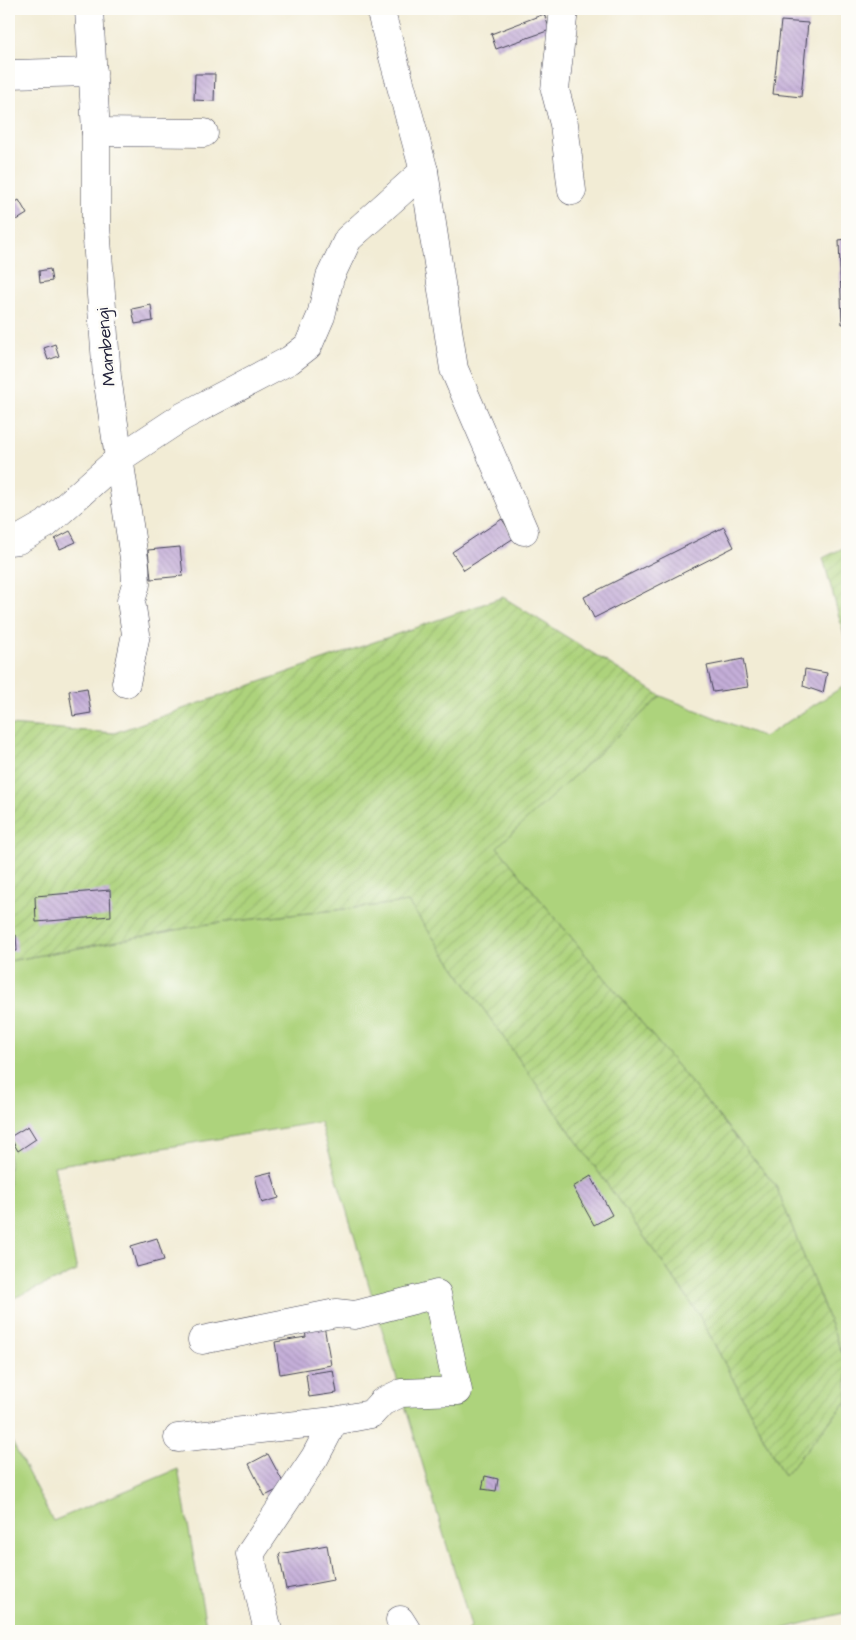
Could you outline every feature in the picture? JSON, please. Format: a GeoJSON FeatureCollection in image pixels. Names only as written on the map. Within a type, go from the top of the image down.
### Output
{"type":"FeatureCollection","features":[{"type":"Feature","properties":{"kind":"street","name":"Mambengi"},"geometry":{"type":"LineString","coordinates":[[89,9],[96,132],[96,226],[108,377],[136,584],[131,601],[136,634],[126,682]]}},
{"type":"Feature","properties":{"kind":"street"},"geometry":{"type":"LineString","coordinates":[[380,9],[424,171],[454,369],[524,531]]}},
{"type":"Feature","properties":{"kind":"street"},"geometry":{"type":"LineString","coordinates":[[564,9],[556,90],[564,124],[572,190]]}},
{"type":"Feature","properties":{"kind":"street"},"geometry":{"type":"LineString","coordinates":[[9,74],[93,72]]}},
{"type":"Feature","properties":{"kind":"street"},"geometry":{"type":"LineString","coordinates":[[96,132],[204,133]]}},
{"type":"Feature","properties":{"kind":"street"},"geometry":{"type":"LineString","coordinates":[[9,541],[18,540],[46,524],[120,458],[182,417],[290,360],[308,346],[321,316],[330,277],[348,239],[424,171]]}},
{"type":"Feature","properties":{"kind":"street"},"geometry":{"type":"LineString","coordinates":[[178,1438],[334,1421],[371,1414],[382,1402],[401,1393],[458,1391],[437,1294],[355,1315],[336,1314],[202,1340]]}},
{"type":"Feature","properties":{"kind":"street"},"geometry":{"type":"LineString","coordinates":[[268,1631],[250,1554],[315,1457],[334,1421]]}},
{"type":"Feature","properties":{"kind":"green space"},"geometry":{"type":"Polygon","coordinates":[[[847,546],[847,646],[823,558],[847,546]]]}},
{"type":"Feature","properties":{"kind":"green space"},"geometry":{"type":"Polygon","coordinates":[[[503,597],[661,696],[497,847],[776,1186],[847,1366],[847,1401],[784,1476],[698,1313],[408,902],[208,924],[9,961],[9,725],[114,733],[503,597]]]}},
{"type":"Feature","properties":{"kind":"green space"},"geometry":{"type":"Polygon","coordinates":[[[847,684],[847,1366],[776,1186],[496,846],[661,696],[764,737],[847,684]]]}},
{"type":"Feature","properties":{"kind":"green space"},"geometry":{"type":"Polygon","coordinates":[[[408,902],[698,1313],[784,1476],[847,1401],[847,1612],[775,1631],[467,1631],[471,1626],[320,1122],[54,1166],[77,1271],[9,1300],[9,961],[208,924],[408,902]]]}},
{"type":"Feature","properties":{"kind":"green space"},"geometry":{"type":"Polygon","coordinates":[[[9,1436],[53,1521],[178,1469],[207,1631],[9,1631],[9,1436]]]}},
{"type":"Feature","properties":{"kind":"building"},"geometry":{"type":"Polygon","coordinates":[[[544,14],[550,30],[496,49],[491,34],[544,14]]]}},
{"type":"Feature","properties":{"kind":"building"},"geometry":{"type":"Polygon","coordinates":[[[781,21],[808,23],[801,97],[773,94],[781,21]]]}},
{"type":"Feature","properties":{"kind":"building"},"geometry":{"type":"Polygon","coordinates":[[[195,74],[215,74],[214,101],[194,100],[195,74]]]}},
{"type":"Feature","properties":{"kind":"building"},"geometry":{"type":"Polygon","coordinates":[[[19,200],[27,214],[17,220],[9,206],[19,200]]]}},
{"type":"Feature","properties":{"kind":"building"},"geometry":{"type":"Polygon","coordinates":[[[847,239],[847,323],[842,324],[839,240],[847,239]]]}},
{"type":"Feature","properties":{"kind":"building"},"geometry":{"type":"Polygon","coordinates":[[[50,269],[52,281],[40,283],[39,271],[50,269]]]}},
{"type":"Feature","properties":{"kind":"building"},"geometry":{"type":"Polygon","coordinates":[[[151,305],[153,321],[135,324],[132,309],[151,305]]]}},
{"type":"Feature","properties":{"kind":"building"},"geometry":{"type":"Polygon","coordinates":[[[55,344],[59,356],[48,360],[44,348],[55,344]]]}},
{"type":"Feature","properties":{"kind":"building"},"geometry":{"type":"Polygon","coordinates":[[[502,519],[514,538],[464,570],[452,552],[502,519]]]}},
{"type":"Feature","properties":{"kind":"building"},"geometry":{"type":"Polygon","coordinates":[[[724,527],[734,547],[594,618],[584,597],[724,527]]]}},
{"type":"Feature","properties":{"kind":"building"},"geometry":{"type":"Polygon","coordinates":[[[70,531],[76,542],[60,549],[55,539],[70,531]]]}},
{"type":"Feature","properties":{"kind":"building"},"geometry":{"type":"Polygon","coordinates":[[[180,547],[183,576],[151,579],[148,550],[180,547]]]}},
{"type":"Feature","properties":{"kind":"building"},"geometry":{"type":"Polygon","coordinates":[[[743,659],[748,687],[713,692],[707,666],[743,659]]]}},
{"type":"Feature","properties":{"kind":"building"},"geometry":{"type":"Polygon","coordinates":[[[805,669],[827,673],[823,693],[803,686],[805,669]]]}},
{"type":"Feature","properties":{"kind":"building"},"geometry":{"type":"Polygon","coordinates":[[[87,688],[91,713],[73,716],[69,691],[87,688]]]}},
{"type":"Feature","properties":{"kind":"building"},"geometry":{"type":"Polygon","coordinates":[[[110,890],[111,916],[36,922],[35,896],[110,890]]]}},
{"type":"Feature","properties":{"kind":"building"},"geometry":{"type":"Polygon","coordinates":[[[16,935],[17,951],[9,951],[9,936],[16,935]]]}},
{"type":"Feature","properties":{"kind":"building"},"geometry":{"type":"Polygon","coordinates":[[[28,1126],[36,1139],[18,1151],[10,1137],[28,1126]]]}},
{"type":"Feature","properties":{"kind":"building"},"geometry":{"type":"Polygon","coordinates":[[[271,1172],[279,1198],[262,1203],[255,1176],[271,1172]]]}},
{"type":"Feature","properties":{"kind":"building"},"geometry":{"type":"Polygon","coordinates":[[[591,1176],[612,1215],[594,1225],[573,1187],[591,1176]]]}},
{"type":"Feature","properties":{"kind":"building"},"geometry":{"type":"Polygon","coordinates":[[[157,1238],[164,1260],[137,1267],[131,1246],[157,1238]]]}},
{"type":"Feature","properties":{"kind":"building"},"geometry":{"type":"Polygon","coordinates":[[[323,1320],[331,1365],[280,1374],[275,1342],[306,1337],[304,1324],[323,1320]]]}},
{"type":"Feature","properties":{"kind":"building"},"geometry":{"type":"Polygon","coordinates":[[[333,1370],[337,1393],[309,1397],[306,1374],[333,1370]]]}},
{"type":"Feature","properties":{"kind":"building"},"geometry":{"type":"Polygon","coordinates":[[[268,1454],[285,1486],[265,1496],[249,1464],[268,1454]]]}},
{"type":"Feature","properties":{"kind":"building"},"geometry":{"type":"Polygon","coordinates":[[[485,1476],[498,1479],[496,1491],[482,1489],[485,1476]]]}},
{"type":"Feature","properties":{"kind":"building"},"geometry":{"type":"Polygon","coordinates":[[[327,1545],[333,1580],[286,1589],[279,1554],[327,1545]]]}}]}
